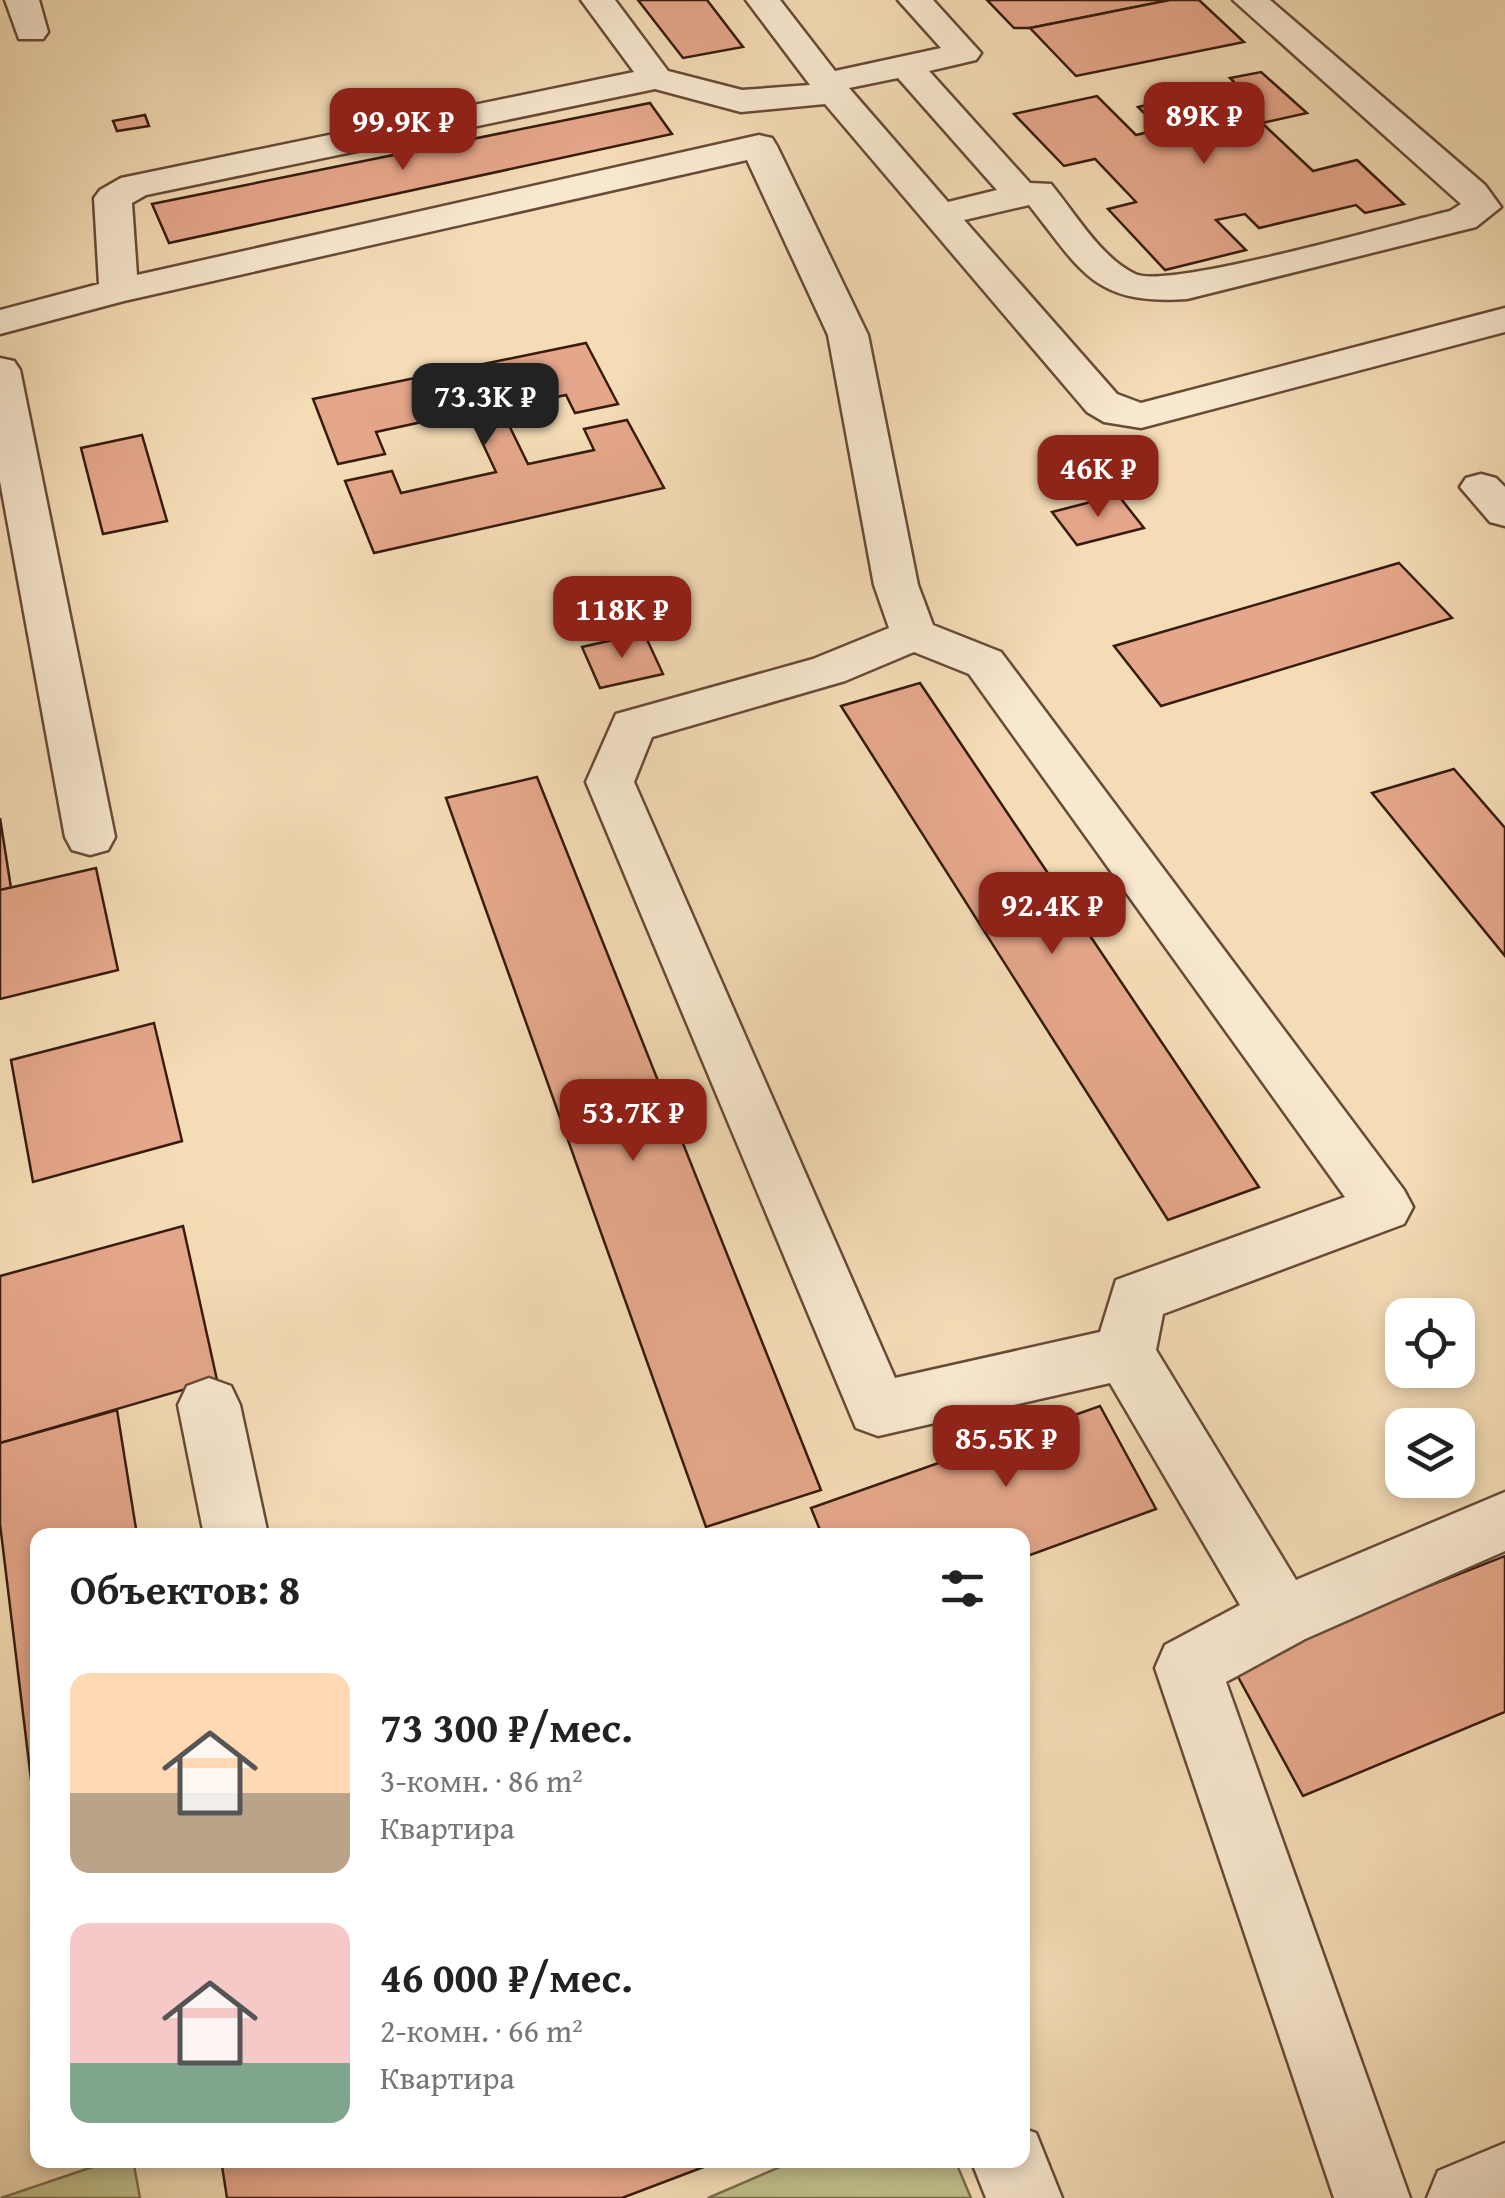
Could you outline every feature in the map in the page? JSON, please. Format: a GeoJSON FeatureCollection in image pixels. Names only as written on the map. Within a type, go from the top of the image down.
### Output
{"type":"FeatureCollection","features":[{"type":"Feature","properties":{"kind":"street"},"geometry":{"type":"LineString","coordinates":[[598,0],[656,78]]}},
{"type":"Feature","properties":{"kind":"street"},"geometry":{"type":"LineString","coordinates":[[763,0],[830,88],[1102,403],[1119,413],[1141,416],[1505,320]]}},
{"type":"Feature","properties":{"kind":"street"},"geometry":{"type":"LineString","coordinates":[[119,290],[113,198],[134,186],[656,78],[741,102],[830,88],[964,53],[915,0]]}},
{"type":"Feature","properties":{"kind":"street"},"geometry":{"type":"LineString","coordinates":[[940,215],[1038,192],[1101,265],[1124,284],[1152,288],[1187,287],[1463,219],[1482,207],[1472,193],[1250,0]]}},
{"type":"Feature","properties":{"kind":"street"},"geometry":{"type":"LineString","coordinates":[[906,66],[1022,196]]}},
{"type":"Feature","properties":{"kind":"street"},"geometry":{"type":"LineString","coordinates":[[741,102],[848,335],[896,585],[914,635]]}},
{"type":"Feature","properties":{"kind":"street"},"geometry":{"type":"LineString","coordinates":[[0,322],[119,290],[759,146]]}},
{"type":"Feature","properties":{"kind":"street"},"geometry":{"type":"LineString","coordinates":[[0,370],[90,837]]}},
{"type":"Feature","properties":{"kind":"street"},"geometry":{"type":"LineString","coordinates":[[1125,1352],[878,1409],[610,782],[633,726],[829,670],[914,635],[985,664],[1384,1207],[1137,1298],[1125,1352],[1282,1617]]}},
{"type":"Feature","properties":{"kind":"street"},"geometry":{"type":"LineString","coordinates":[[209,1405],[235,1528]]}},
{"type":"Feature","properties":{"kind":"street"},"geometry":{"type":"LineString","coordinates":[[1372,2198],[1188,1668],[1282,1617],[1505,1521]]}},
{"type":"Feature","properties":{"kind":"street"},"geometry":{"type":"LineString","coordinates":[[1012,2168],[1024,2198]]}},
{"type":"Feature","properties":{"kind":"street"},"geometry":{"type":"LineString","coordinates":[[1465,2198],[1505,2180]]}},
{"type":"Feature","properties":{"kind":"green space"},"geometry":{"type":"Polygon","coordinates":[[[89,2168],[134,2168],[140,2198],[1,2198],[89,2168]]]}},
{"type":"Feature","properties":{"kind":"green space"},"geometry":{"type":"Polygon","coordinates":[[[777,2168],[958,2168],[971,2198],[708,2198],[777,2168]]]}},
{"type":"Feature","properties":{"kind":"building"},"geometry":{"type":"Polygon","coordinates":[[[638,0],[707,0],[743,47],[683,58],[638,0]]]}},
{"type":"Feature","properties":{"kind":"building"},"geometry":{"type":"Polygon","coordinates":[[[987,0],[1170,0],[1014,28],[987,0]]]}},
{"type":"Feature","properties":{"kind":"building"},"geometry":{"type":"Polygon","coordinates":[[[1170,0],[1199,0],[1244,42],[1076,76],[1030,28],[1170,0]]]}},
{"type":"Feature","properties":{"kind":"building"},"geometry":{"type":"Polygon","coordinates":[[[1261,72],[1307,113],[1262,123],[1313,171],[1357,160],[1404,204],[1365,213],[1356,205],[1259,228],[1245,214],[1216,220],[1246,250],[1165,270],[1108,209],[1136,202],[1095,159],[1064,166],[1014,114],[1097,96],[1136,135],[1160,129],[1138,107],[1237,85],[1230,78],[1261,72]]]}},
{"type":"Feature","properties":{"kind":"building"},"geometry":{"type":"Polygon","coordinates":[[[650,103],[672,134],[169,243],[152,204],[650,103]]]}},
{"type":"Feature","properties":{"kind":"building"},"geometry":{"type":"Polygon","coordinates":[[[145,115],[149,126],[117,131],[113,121],[145,115]]]}},
{"type":"Feature","properties":{"kind":"building"},"geometry":{"type":"Polygon","coordinates":[[[586,343],[618,404],[575,413],[566,395],[501,409],[528,464],[594,450],[584,429],[627,420],[664,488],[374,553],[345,481],[392,471],[401,493],[496,472],[468,412],[376,432],[385,454],[338,464],[313,399],[586,343]]]}},
{"type":"Feature","properties":{"kind":"building"},"geometry":{"type":"Polygon","coordinates":[[[142,435],[167,521],[103,534],[81,448],[142,435]]]}},
{"type":"Feature","properties":{"kind":"building"},"geometry":{"type":"Polygon","coordinates":[[[1118,495],[1144,528],[1077,545],[1052,512],[1118,495]]]}},
{"type":"Feature","properties":{"kind":"building"},"geometry":{"type":"Polygon","coordinates":[[[1399,563],[1452,618],[1161,706],[1114,646],[1399,563]]]}},
{"type":"Feature","properties":{"kind":"building"},"geometry":{"type":"Polygon","coordinates":[[[644,633],[663,674],[600,688],[582,647],[644,633]]]}},
{"type":"Feature","properties":{"kind":"building"},"geometry":{"type":"Polygon","coordinates":[[[920,683],[1259,1187],[1168,1220],[841,706],[920,683]]]}},
{"type":"Feature","properties":{"kind":"building"},"geometry":{"type":"Polygon","coordinates":[[[1454,769],[1505,828],[1505,956],[1372,793],[1454,769]]]}},
{"type":"Feature","properties":{"kind":"building"},"geometry":{"type":"Polygon","coordinates":[[[537,777],[821,1490],[706,1527],[446,798],[537,777]]]}},
{"type":"Feature","properties":{"kind":"building"},"geometry":{"type":"Polygon","coordinates":[[[0,818],[11,888],[0,890],[0,818]]]}},
{"type":"Feature","properties":{"kind":"building"},"geometry":{"type":"Polygon","coordinates":[[[96,868],[118,970],[0,999],[0,890],[96,868]]]}},
{"type":"Feature","properties":{"kind":"building"},"geometry":{"type":"Polygon","coordinates":[[[154,1023],[182,1141],[33,1182],[11,1060],[154,1023]]]}},
{"type":"Feature","properties":{"kind":"building"},"geometry":{"type":"Polygon","coordinates":[[[183,1226],[217,1380],[0,1443],[0,1276],[183,1226]]]}},
{"type":"Feature","properties":{"kind":"building"},"geometry":{"type":"Polygon","coordinates":[[[1100,1406],[1156,1509],[1030,1555],[1030,1528],[819,1528],[811,1508],[1100,1406]]]}},
{"type":"Feature","properties":{"kind":"building"},"geometry":{"type":"Polygon","coordinates":[[[117,1410],[136,1528],[30,1528],[30,1771],[0,1524],[0,1443],[117,1410]]]}},
{"type":"Feature","properties":{"kind":"building"},"geometry":{"type":"Polygon","coordinates":[[[1505,1556],[1505,1712],[1303,1796],[1231,1664],[1505,1556]]]}},
{"type":"Feature","properties":{"kind":"building"},"geometry":{"type":"Polygon","coordinates":[[[222,2168],[701,2168],[622,2198],[227,2198],[222,2168]]]}}]}
